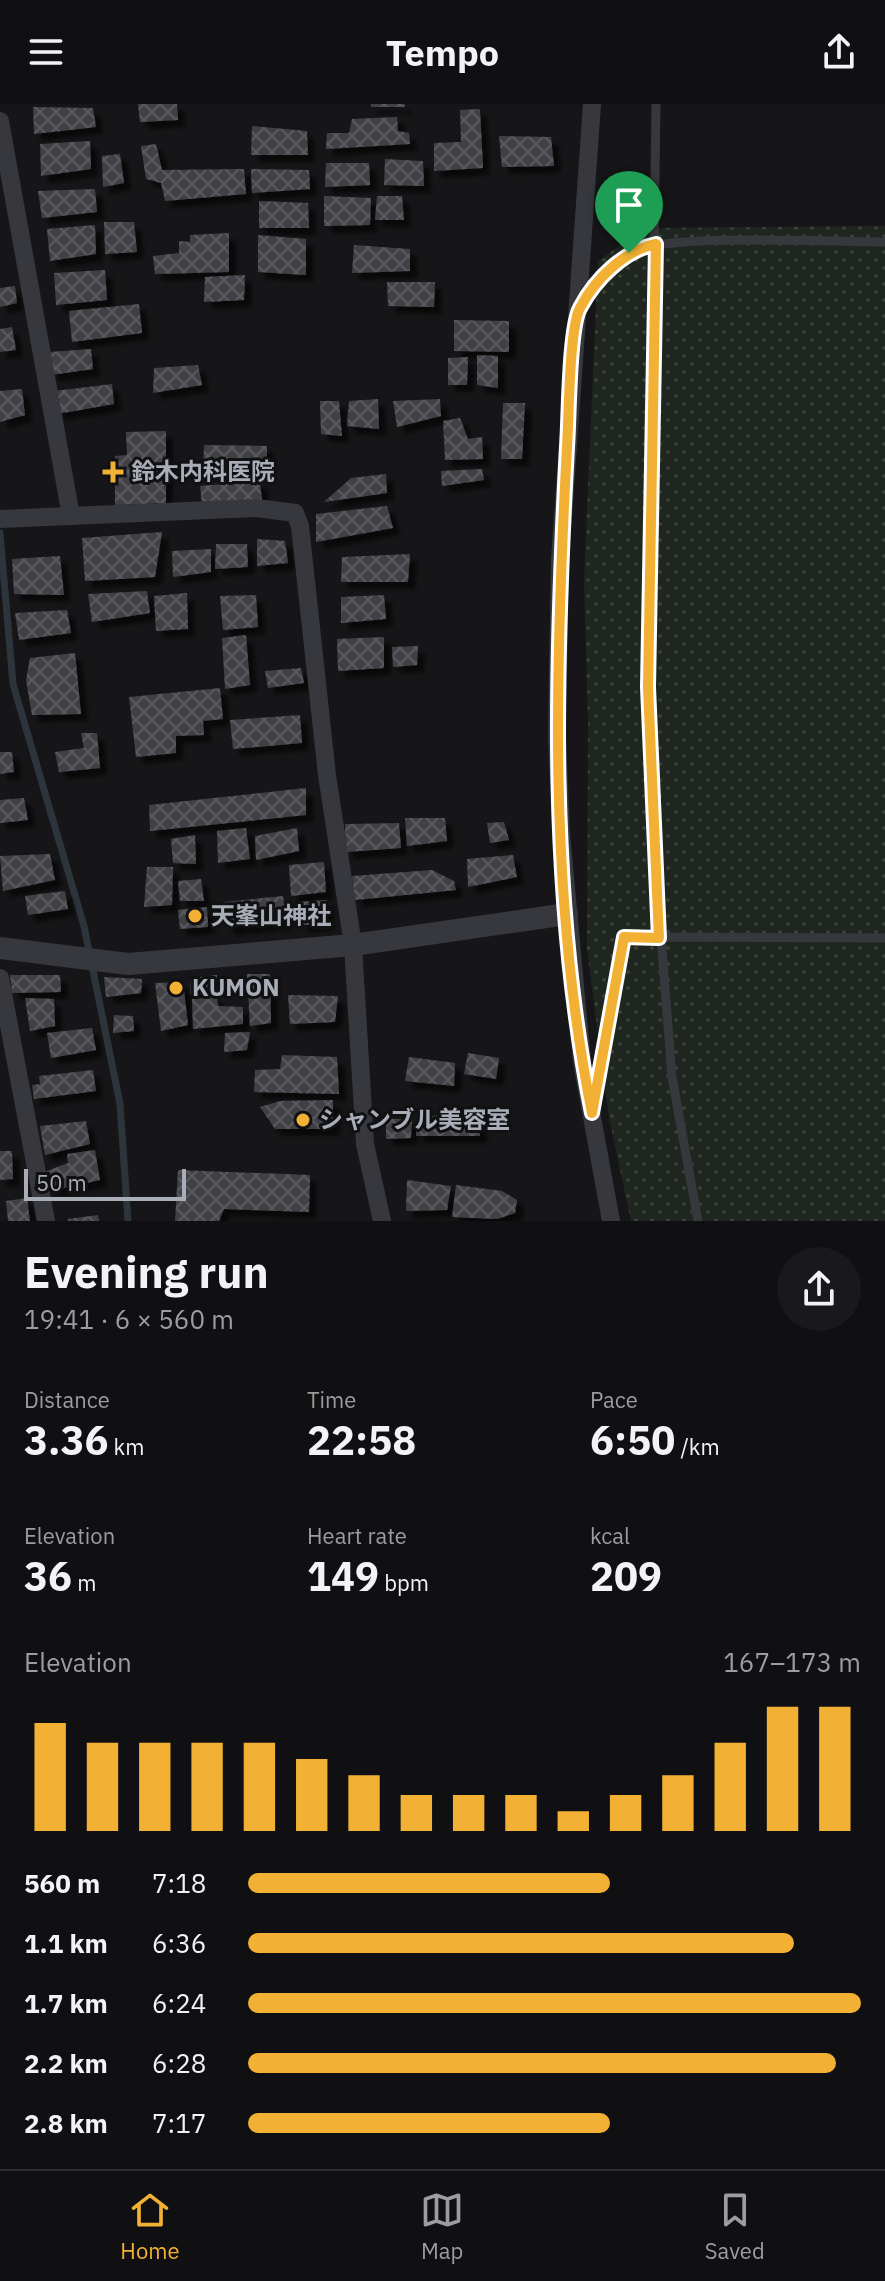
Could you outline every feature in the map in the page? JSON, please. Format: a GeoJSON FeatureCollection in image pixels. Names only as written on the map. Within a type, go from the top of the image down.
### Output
{"type":"FeatureCollection","features":[{"type":"Feature","properties":{"kind":"street"},"geometry":{"type":"LineString","coordinates":[[592,104],[583,188],[558,641],[560,820],[582,1062],[611,1221]]}},
{"type":"Feature","properties":{"kind":"street"},"geometry":{"type":"LineString","coordinates":[[0,121],[71,516]]}},
{"type":"Feature","properties":{"kind":"street"},"geometry":{"type":"LineString","coordinates":[[0,519],[257,508],[295,513],[300,526],[327,775],[353,945],[365,1144],[382,1221]]}},
{"type":"Feature","properties":{"kind":"street"},"geometry":{"type":"LineString","coordinates":[[0,948],[128,964],[353,945],[567,914]]}},
{"type":"Feature","properties":{"kind":"street"},"geometry":{"type":"LineString","coordinates":[[0,978],[46,1221]]}},
{"type":"Feature","properties":{"kind":"lane"},"geometry":{"type":"LineString","coordinates":[[656,104],[648,687],[659,938],[672,1077],[698,1221]]}},
{"type":"Feature","properties":{"kind":"lane"},"geometry":{"type":"LineString","coordinates":[[578,310],[606,274],[629,253],[656,244],[885,242]]}},
{"type":"Feature","properties":{"kind":"lane"},"geometry":{"type":"LineString","coordinates":[[592,1113],[624,937],[885,938]]}},
{"type":"Feature","properties":{"kind":"shaded area"},"geometry":{"type":"Polygon","coordinates":[[[885,226],[885,1221],[631,1221],[609,1118],[587,950],[588,724],[584,579],[598,261],[645,228],[885,226]]]}},
{"type":"Feature","properties":{"kind":"building"},"geometry":{"type":"Polygon","coordinates":[[[138,104],[177,104],[178,120],[140,122],[138,104]]]}},
{"type":"Feature","properties":{"kind":"building"},"geometry":{"type":"Polygon","coordinates":[[[371,104],[405,104],[405,107],[371,107],[371,104]]]}},
{"type":"Feature","properties":{"kind":"building"},"geometry":{"type":"Polygon","coordinates":[[[33,107],[93,108],[96,127],[34,134],[33,107]]]}},
{"type":"Feature","properties":{"kind":"building"},"geometry":{"type":"Polygon","coordinates":[[[480,109],[483,168],[434,171],[434,143],[461,142],[460,110],[480,109]]]}},
{"type":"Feature","properties":{"kind":"building"},"geometry":{"type":"Polygon","coordinates":[[[397,117],[398,131],[409,133],[410,144],[326,149],[327,133],[349,133],[352,119],[397,117]]]}},
{"type":"Feature","properties":{"kind":"building"},"geometry":{"type":"Polygon","coordinates":[[[252,126],[307,131],[308,155],[251,155],[252,126]]]}},
{"type":"Feature","properties":{"kind":"building"},"geometry":{"type":"Polygon","coordinates":[[[499,136],[551,137],[554,166],[502,167],[499,136]]]}},
{"type":"Feature","properties":{"kind":"building"},"geometry":{"type":"Polygon","coordinates":[[[90,141],[91,169],[41,176],[40,144],[90,141]]]}},
{"type":"Feature","properties":{"kind":"building"},"geometry":{"type":"Polygon","coordinates":[[[156,144],[162,170],[244,169],[246,194],[165,201],[161,183],[146,179],[141,146],[156,144]]]}},
{"type":"Feature","properties":{"kind":"building"},"geometry":{"type":"Polygon","coordinates":[[[120,154],[124,183],[103,187],[102,156],[120,154]]]}},
{"type":"Feature","properties":{"kind":"building"},"geometry":{"type":"Polygon","coordinates":[[[385,159],[423,161],[424,186],[384,185],[385,159]]]}},
{"type":"Feature","properties":{"kind":"building"},"geometry":{"type":"Polygon","coordinates":[[[326,163],[369,163],[370,185],[325,187],[326,163]]]}},
{"type":"Feature","properties":{"kind":"building"},"geometry":{"type":"Polygon","coordinates":[[[251,169],[309,170],[310,189],[252,193],[251,169]]]}},
{"type":"Feature","properties":{"kind":"building"},"geometry":{"type":"Polygon","coordinates":[[[95,189],[97,212],[42,218],[38,191],[95,189]]]}},
{"type":"Feature","properties":{"kind":"building"},"geometry":{"type":"Polygon","coordinates":[[[324,196],[371,198],[370,225],[324,226],[324,196]]]}},
{"type":"Feature","properties":{"kind":"building"},"geometry":{"type":"Polygon","coordinates":[[[377,196],[402,196],[404,220],[375,220],[377,196]]]}},
{"type":"Feature","properties":{"kind":"building"},"geometry":{"type":"Polygon","coordinates":[[[259,201],[308,203],[309,228],[259,228],[259,201]]]}},
{"type":"Feature","properties":{"kind":"building"},"geometry":{"type":"Polygon","coordinates":[[[104,222],[134,222],[137,252],[105,254],[104,222]]]}},
{"type":"Feature","properties":{"kind":"building"},"geometry":{"type":"Polygon","coordinates":[[[95,225],[96,254],[50,261],[47,229],[95,225]]]}},
{"type":"Feature","properties":{"kind":"building"},"geometry":{"type":"Polygon","coordinates":[[[229,233],[229,272],[155,274],[153,256],[179,253],[179,241],[190,242],[190,235],[229,233]]]}},
{"type":"Feature","properties":{"kind":"building"},"geometry":{"type":"Polygon","coordinates":[[[258,235],[306,239],[306,275],[258,272],[258,235]]]}},
{"type":"Feature","properties":{"kind":"building"},"geometry":{"type":"Polygon","coordinates":[[[354,245],[410,249],[410,271],[352,273],[354,245]]]}},
{"type":"Feature","properties":{"kind":"building"},"geometry":{"type":"Polygon","coordinates":[[[105,270],[107,300],[56,305],[54,273],[105,270]]]}},
{"type":"Feature","properties":{"kind":"building"},"geometry":{"type":"Polygon","coordinates":[[[245,275],[244,300],[204,302],[205,277],[245,275]]]}},
{"type":"Feature","properties":{"kind":"building"},"geometry":{"type":"Polygon","coordinates":[[[387,282],[435,282],[434,307],[388,306],[387,282]]]}},
{"type":"Feature","properties":{"kind":"building"},"geometry":{"type":"Polygon","coordinates":[[[15,286],[17,303],[0,307],[0,288],[15,286]]]}},
{"type":"Feature","properties":{"kind":"building"},"geometry":{"type":"Polygon","coordinates":[[[139,304],[142,333],[72,342],[69,311],[139,304]]]}},
{"type":"Feature","properties":{"kind":"building"},"geometry":{"type":"Polygon","coordinates":[[[454,320],[509,321],[509,352],[454,351],[454,320]]]}},
{"type":"Feature","properties":{"kind":"building"},"geometry":{"type":"Polygon","coordinates":[[[12,327],[16,350],[0,352],[0,329],[12,327]]]}},
{"type":"Feature","properties":{"kind":"building"},"geometry":{"type":"Polygon","coordinates":[[[91,349],[93,369],[51,375],[49,352],[91,349]]]}},
{"type":"Feature","properties":{"kind":"building"},"geometry":{"type":"Polygon","coordinates":[[[477,355],[498,356],[498,388],[477,385],[477,355]]]}},
{"type":"Feature","properties":{"kind":"building"},"geometry":{"type":"Polygon","coordinates":[[[468,357],[467,385],[448,385],[448,358],[468,357]]]}},
{"type":"Feature","properties":{"kind":"building"},"geometry":{"type":"Polygon","coordinates":[[[198,365],[202,385],[153,393],[154,368],[198,365]]]}},
{"type":"Feature","properties":{"kind":"building"},"geometry":{"type":"Polygon","coordinates":[[[112,384],[114,404],[57,414],[55,391],[112,384]]]}},
{"type":"Feature","properties":{"kind":"building"},"geometry":{"type":"Polygon","coordinates":[[[22,389],[25,415],[0,422],[0,391],[22,389]]]}},
{"type":"Feature","properties":{"kind":"building"},"geometry":{"type":"Polygon","coordinates":[[[378,399],[379,429],[347,426],[349,401],[378,399]]]}},
{"type":"Feature","properties":{"kind":"building"},"geometry":{"type":"Polygon","coordinates":[[[440,399],[441,416],[397,427],[393,401],[440,399]]]}},
{"type":"Feature","properties":{"kind":"building"},"geometry":{"type":"Polygon","coordinates":[[[320,401],[339,401],[342,436],[321,434],[320,401]]]}},
{"type":"Feature","properties":{"kind":"building"},"geometry":{"type":"Polygon","coordinates":[[[503,403],[525,403],[522,459],[501,459],[503,403]]]}},
{"type":"Feature","properties":{"kind":"building"},"geometry":{"type":"Polygon","coordinates":[[[460,418],[468,439],[482,437],[483,459],[445,460],[443,421],[460,418]]]}},
{"type":"Feature","properties":{"kind":"building"},"geometry":{"type":"Polygon","coordinates":[[[166,431],[166,503],[115,505],[115,456],[127,455],[126,432],[166,431]]]}},
{"type":"Feature","properties":{"kind":"building"},"geometry":{"type":"Polygon","coordinates":[[[204,445],[267,446],[267,471],[203,472],[204,445]]]}},
{"type":"Feature","properties":{"kind":"building"},"geometry":{"type":"Polygon","coordinates":[[[482,469],[484,480],[442,486],[441,471],[482,469]]]}},
{"type":"Feature","properties":{"kind":"building"},"geometry":{"type":"Polygon","coordinates":[[[386,474],[387,493],[324,502],[351,478],[386,474]]]}},
{"type":"Feature","properties":{"kind":"building"},"geometry":{"type":"Polygon","coordinates":[[[260,481],[262,501],[202,505],[200,486],[260,481]]]}},
{"type":"Feature","properties":{"kind":"building"},"geometry":{"type":"Polygon","coordinates":[[[387,506],[393,528],[316,542],[316,514],[387,506]]]}},
{"type":"Feature","properties":{"kind":"building"},"geometry":{"type":"Polygon","coordinates":[[[162,532],[155,577],[85,581],[82,538],[162,532]]]}},
{"type":"Feature","properties":{"kind":"building"},"geometry":{"type":"Polygon","coordinates":[[[257,539],[285,541],[288,563],[257,566],[257,539]]]}},
{"type":"Feature","properties":{"kind":"building"},"geometry":{"type":"Polygon","coordinates":[[[216,544],[247,544],[248,567],[215,569],[216,544]]]}},
{"type":"Feature","properties":{"kind":"building"},"geometry":{"type":"Polygon","coordinates":[[[211,549],[211,572],[173,577],[172,551],[211,549]]]}},
{"type":"Feature","properties":{"kind":"building"},"geometry":{"type":"Polygon","coordinates":[[[410,554],[408,582],[341,582],[342,557],[410,554]]]}},
{"type":"Feature","properties":{"kind":"building"},"geometry":{"type":"Polygon","coordinates":[[[60,556],[64,595],[14,594],[12,559],[60,556]]]}},
{"type":"Feature","properties":{"kind":"building"},"geometry":{"type":"Polygon","coordinates":[[[147,591],[150,613],[92,622],[88,594],[147,591]]]}},
{"type":"Feature","properties":{"kind":"building"},"geometry":{"type":"Polygon","coordinates":[[[187,593],[188,629],[156,631],[154,596],[187,593]]]}},
{"type":"Feature","properties":{"kind":"building"},"geometry":{"type":"Polygon","coordinates":[[[256,595],[258,627],[223,630],[220,596],[256,595]]]}},
{"type":"Feature","properties":{"kind":"building"},"geometry":{"type":"Polygon","coordinates":[[[384,595],[386,619],[341,623],[341,597],[384,595]]]}},
{"type":"Feature","properties":{"kind":"building"},"geometry":{"type":"Polygon","coordinates":[[[67,610],[71,633],[19,640],[15,613],[67,610]]]}},
{"type":"Feature","properties":{"kind":"building"},"geometry":{"type":"Polygon","coordinates":[[[246,635],[250,685],[225,689],[222,638],[246,635]]]}},
{"type":"Feature","properties":{"kind":"building"},"geometry":{"type":"Polygon","coordinates":[[[384,637],[384,668],[338,671],[337,639],[384,637]]]}},
{"type":"Feature","properties":{"kind":"building"},"geometry":{"type":"Polygon","coordinates":[[[418,646],[417,665],[393,667],[392,647],[418,646]]]}},
{"type":"Feature","properties":{"kind":"building"},"geometry":{"type":"Polygon","coordinates":[[[75,653],[81,714],[32,715],[26,680],[30,658],[75,653]]]}},
{"type":"Feature","properties":{"kind":"building"},"geometry":{"type":"Polygon","coordinates":[[[301,668],[304,683],[268,688],[265,671],[301,668]]]}},
{"type":"Feature","properties":{"kind":"building"},"geometry":{"type":"Polygon","coordinates":[[[220,688],[223,719],[203,721],[204,735],[176,736],[176,753],[136,757],[129,697],[220,688]]]}},
{"type":"Feature","properties":{"kind":"building"},"geometry":{"type":"Polygon","coordinates":[[[300,715],[302,743],[233,749],[230,720],[300,715]]]}},
{"type":"Feature","properties":{"kind":"building"},"geometry":{"type":"Polygon","coordinates":[[[81,733],[97,733],[100,768],[59,772],[55,752],[84,748],[81,733]]]}},
{"type":"Feature","properties":{"kind":"building"},"geometry":{"type":"Polygon","coordinates":[[[0,752],[12,752],[14,772],[0,774],[0,752]]]}},
{"type":"Feature","properties":{"kind":"building"},"geometry":{"type":"Polygon","coordinates":[[[306,788],[306,815],[150,831],[149,805],[306,788]]]}},
{"type":"Feature","properties":{"kind":"building"},"geometry":{"type":"Polygon","coordinates":[[[24,798],[28,820],[0,823],[0,800],[24,798]]]}},
{"type":"Feature","properties":{"kind":"building"},"geometry":{"type":"Polygon","coordinates":[[[405,818],[445,818],[447,841],[407,846],[405,818]]]}},
{"type":"Feature","properties":{"kind":"building"},"geometry":{"type":"Polygon","coordinates":[[[504,822],[509,840],[490,843],[487,823],[504,822]]]}},
{"type":"Feature","properties":{"kind":"building"},"geometry":{"type":"Polygon","coordinates":[[[399,823],[401,848],[346,852],[345,824],[399,823]]]}},
{"type":"Feature","properties":{"kind":"building"},"geometry":{"type":"Polygon","coordinates":[[[246,828],[250,859],[218,863],[217,831],[246,828]]]}},
{"type":"Feature","properties":{"kind":"building"},"geometry":{"type":"Polygon","coordinates":[[[297,828],[299,851],[256,860],[255,836],[297,828]]]}},
{"type":"Feature","properties":{"kind":"building"},"geometry":{"type":"Polygon","coordinates":[[[195,835],[196,864],[173,863],[171,839],[195,835]]]}},
{"type":"Feature","properties":{"kind":"building"},"geometry":{"type":"Polygon","coordinates":[[[50,854],[55,880],[3,891],[0,856],[50,854]]]}},
{"type":"Feature","properties":{"kind":"building"},"geometry":{"type":"Polygon","coordinates":[[[513,855],[517,877],[468,887],[467,859],[513,855]]]}},
{"type":"Feature","properties":{"kind":"building"},"geometry":{"type":"Polygon","coordinates":[[[324,862],[326,892],[291,896],[289,865],[324,862]]]}},
{"type":"Feature","properties":{"kind":"building"},"geometry":{"type":"Polygon","coordinates":[[[147,867],[173,867],[172,905],[144,907],[147,867]]]}},
{"type":"Feature","properties":{"kind":"building"},"geometry":{"type":"Polygon","coordinates":[[[432,870],[454,881],[456,890],[355,900],[352,876],[432,870]]]}},
{"type":"Feature","properties":{"kind":"building"},"geometry":{"type":"Polygon","coordinates":[[[201,879],[204,901],[180,901],[178,881],[201,879]]]}},
{"type":"Feature","properties":{"kind":"building"},"geometry":{"type":"Polygon","coordinates":[[[65,891],[68,909],[28,915],[25,896],[65,891]]]}},
{"type":"Feature","properties":{"kind":"building"},"geometry":{"type":"Polygon","coordinates":[[[283,896],[286,922],[227,928],[224,902],[283,896]]]}},
{"type":"Feature","properties":{"kind":"building"},"geometry":{"type":"Polygon","coordinates":[[[327,900],[327,924],[301,925],[298,902],[327,900]]]}},
{"type":"Feature","properties":{"kind":"building"},"geometry":{"type":"Polygon","coordinates":[[[207,907],[208,927],[180,929],[178,910],[207,907]]]}},
{"type":"Feature","properties":{"kind":"building"},"geometry":{"type":"Polygon","coordinates":[[[247,974],[270,974],[271,1023],[250,1026],[247,974]]]}},
{"type":"Feature","properties":{"kind":"building"},"geometry":{"type":"Polygon","coordinates":[[[10,975],[60,975],[61,992],[12,993],[10,975]]]}},
{"type":"Feature","properties":{"kind":"building"},"geometry":{"type":"Polygon","coordinates":[[[217,975],[217,986],[205,988],[205,994],[190,994],[191,978],[217,975]]]}},
{"type":"Feature","properties":{"kind":"building"},"geometry":{"type":"Polygon","coordinates":[[[104,977],[142,979],[141,993],[106,997],[104,977]]]}},
{"type":"Feature","properties":{"kind":"building"},"geometry":{"type":"Polygon","coordinates":[[[183,982],[188,1025],[161,1031],[155,983],[183,982]]]}},
{"type":"Feature","properties":{"kind":"building"},"geometry":{"type":"Polygon","coordinates":[[[288,995],[338,996],[335,1022],[290,1024],[288,995]]]}},
{"type":"Feature","properties":{"kind":"building"},"geometry":{"type":"Polygon","coordinates":[[[217,997],[218,1006],[243,1007],[243,1024],[193,1029],[192,999],[217,997]]]}},
{"type":"Feature","properties":{"kind":"building"},"geometry":{"type":"Polygon","coordinates":[[[25,998],[54,999],[55,1026],[30,1031],[25,998]]]}},
{"type":"Feature","properties":{"kind":"building"},"geometry":{"type":"Polygon","coordinates":[[[114,1015],[133,1016],[134,1031],[113,1033],[114,1015]]]}},
{"type":"Feature","properties":{"kind":"building"},"geometry":{"type":"Polygon","coordinates":[[[92,1028],[96,1050],[51,1058],[47,1033],[92,1028]]]}},
{"type":"Feature","properties":{"kind":"building"},"geometry":{"type":"Polygon","coordinates":[[[250,1032],[247,1050],[224,1052],[225,1033],[250,1032]]]}},
{"type":"Feature","properties":{"kind":"building"},"geometry":{"type":"Polygon","coordinates":[[[468,1053],[499,1058],[496,1079],[464,1074],[468,1053]]]}},
{"type":"Feature","properties":{"kind":"building"},"geometry":{"type":"Polygon","coordinates":[[[282,1055],[337,1057],[339,1094],[254,1092],[255,1070],[280,1069],[282,1055]]]}},
{"type":"Feature","properties":{"kind":"building"},"geometry":{"type":"Polygon","coordinates":[[[409,1057],[455,1063],[454,1086],[405,1081],[409,1057]]]}},
{"type":"Feature","properties":{"kind":"building"},"geometry":{"type":"Polygon","coordinates":[[[93,1070],[96,1091],[34,1099],[32,1085],[40,1084],[39,1076],[93,1070]]]}},
{"type":"Feature","properties":{"kind":"building"},"geometry":{"type":"Polygon","coordinates":[[[333,1100],[333,1129],[275,1129],[260,1107],[280,1101],[333,1100]]]}},
{"type":"Feature","properties":{"kind":"building"},"geometry":{"type":"Polygon","coordinates":[[[465,1115],[465,1123],[480,1123],[480,1136],[416,1136],[416,1124],[427,1116],[465,1115]]]}},
{"type":"Feature","properties":{"kind":"building"},"geometry":{"type":"Polygon","coordinates":[[[386,1119],[412,1119],[411,1138],[386,1139],[386,1119]]]}},
{"type":"Feature","properties":{"kind":"building"},"geometry":{"type":"Polygon","coordinates":[[[86,1121],[90,1144],[45,1155],[40,1126],[86,1121]]]}},
{"type":"Feature","properties":{"kind":"building"},"geometry":{"type":"Polygon","coordinates":[[[95,1150],[100,1180],[51,1191],[44,1172],[68,1163],[67,1154],[95,1150]]]}},
{"type":"Feature","properties":{"kind":"building"},"geometry":{"type":"Polygon","coordinates":[[[0,1151],[12,1151],[13,1179],[0,1180],[0,1151]]]}},
{"type":"Feature","properties":{"kind":"building"},"geometry":{"type":"Polygon","coordinates":[[[178,1170],[310,1175],[309,1212],[224,1209],[219,1221],[175,1221],[178,1170]]]}},
{"type":"Feature","properties":{"kind":"building"},"geometry":{"type":"Polygon","coordinates":[[[407,1180],[451,1186],[447,1210],[406,1211],[407,1180]]]}},
{"type":"Feature","properties":{"kind":"building"},"geometry":{"type":"Polygon","coordinates":[[[456,1185],[502,1191],[517,1200],[515,1213],[497,1219],[452,1217],[456,1185]]]}},
{"type":"Feature","properties":{"kind":"building"},"geometry":{"type":"Polygon","coordinates":[[[27,1198],[30,1221],[8,1221],[6,1201],[27,1198]]]}},
{"type":"Feature","properties":{"kind":"building"},"geometry":{"type":"Polygon","coordinates":[[[98,1215],[99,1221],[68,1221],[68,1219],[98,1215]]]}},
{"type":"Feature","properties":{"kind":"waterway"},"geometry":{"type":"LineString","coordinates":[[0,533],[13,684],[84,926],[120,1104],[128,1221]]}},
{"type":"Feature","properties":{"kind":"place","name":"鈴木内科医院"},"geometry":{"type":"Point","coordinates":[113,472]}},
{"type":"Feature","properties":{"kind":"place","name":"天峯山神社"},"geometry":{"type":"Point","coordinates":[195,916]}},
{"type":"Feature","properties":{"kind":"place","name":"KUMON"},"geometry":{"type":"Point","coordinates":[176,988]}},
{"type":"Feature","properties":{"kind":"place","name":"シャンブル美容室"},"geometry":{"type":"Point","coordinates":[303,1120]}},
{"type":"Feature","properties":{"kind":"route"},"geometry":{"type":"LineString","coordinates":[[656,244],[648,687],[659,938],[624,937],[592,1113],[582,1062],[561,834],[557,736],[560,559],[578,310],[606,274],[629,253],[656,244]]}}]}
